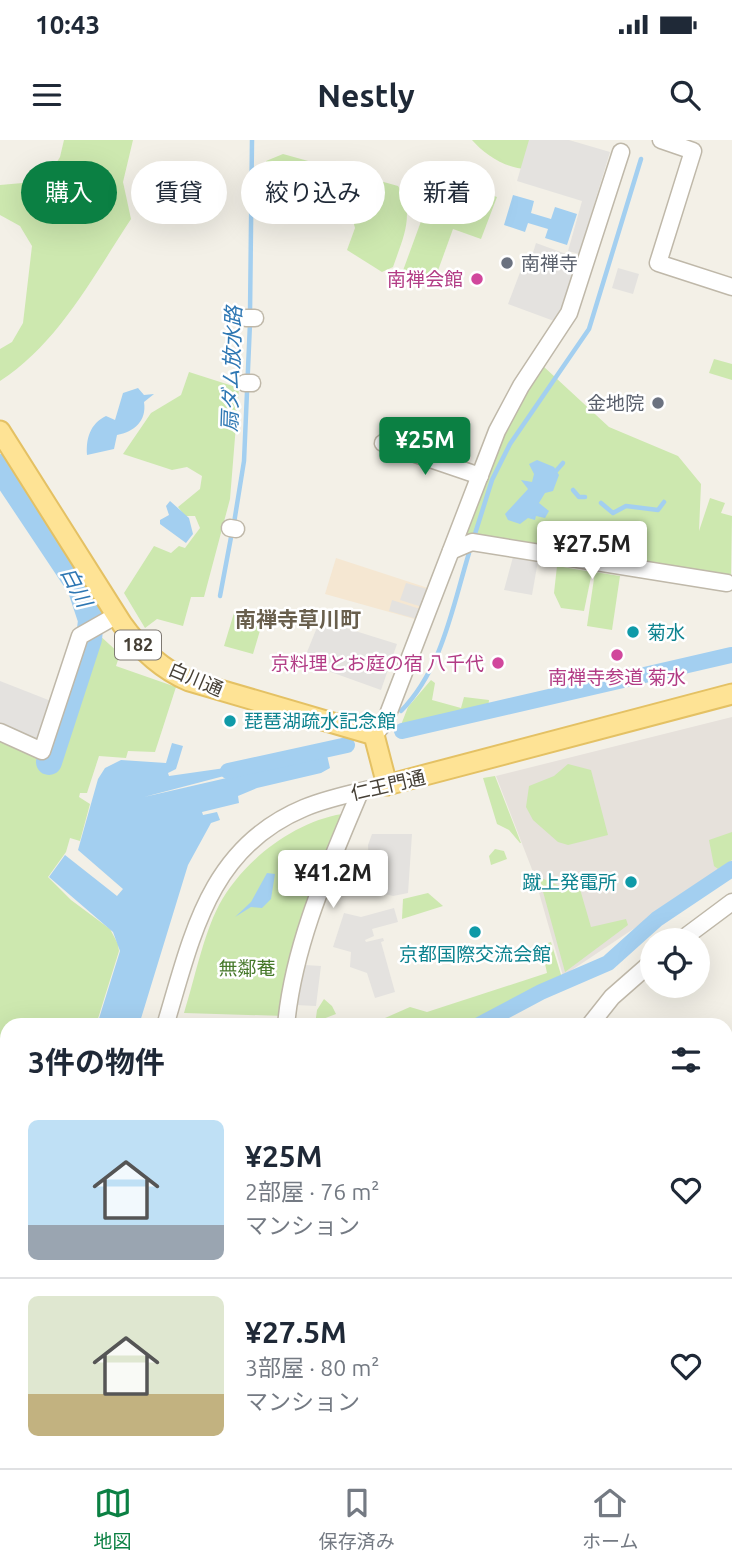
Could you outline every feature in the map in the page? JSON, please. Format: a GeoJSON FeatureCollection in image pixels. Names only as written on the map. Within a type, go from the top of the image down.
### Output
{"type":"FeatureCollection","features":[{"type":"Feature","properties":{"kind":"main road","name":"白川通"},"geometry":{"type":"LineString","coordinates":[[0,431],[108,620],[176,675],[374,735]]}},
{"type":"Feature","properties":{"kind":"main road","name":"仁王門通"},"geometry":{"type":"LineString","coordinates":[[387,785],[732,694]]}},
{"type":"Feature","properties":{"kind":"main road"},"geometry":{"type":"LineString","coordinates":[[374,735],[387,785]]}},
{"type":"Feature","properties":{"kind":"street"},"geometry":{"type":"LineString","coordinates":[[661,140],[694,151],[658,263],[732,287]]}},
{"type":"Feature","properties":{"kind":"street"},"geometry":{"type":"LineString","coordinates":[[374,735],[385,722],[508,409],[569,313],[621,152]]}},
{"type":"Feature","properties":{"kind":"street"},"geometry":{"type":"LineString","coordinates":[[383,443],[480,476]]}},
{"type":"Feature","properties":{"kind":"street"},"geometry":{"type":"LineString","coordinates":[[451,551],[472,542],[727,583]]}},
{"type":"Feature","properties":{"kind":"street"},"geometry":{"type":"LineString","coordinates":[[0,732],[42,751],[80,636],[108,620]]}},
{"type":"Feature","properties":{"kind":"street","name":"仁王門通"},"geometry":{"type":"LineString","coordinates":[[168,1018],[199,918],[216,883],[231,862],[259,834],[281,820],[316,804],[387,785]]}},
{"type":"Feature","properties":{"kind":"street"},"geometry":{"type":"LineString","coordinates":[[287,1018],[295,973],[316,902],[359,792]]}},
{"type":"Feature","properties":{"kind":"street"},"geometry":{"type":"LineString","coordinates":[[697,928],[732,902]]}},
{"type":"Feature","properties":{"kind":"street"},"geometry":{"type":"LineString","coordinates":[[595,1018],[612,997],[640,972]]}},
{"type":"Feature","properties":{"kind":"shaded area"},"geometry":{"type":"Polygon","coordinates":[[[529,140],[569,140],[610,152],[579,254],[568,251],[582,201],[517,181],[529,140]]]}},
{"type":"Feature","properties":{"kind":"shaded area"},"geometry":{"type":"Polygon","coordinates":[[[536,243],[580,259],[567,298],[554,321],[508,304],[527,254],[532,256],[536,243]]]}},
{"type":"Feature","properties":{"kind":"shaded area"},"geometry":{"type":"Polygon","coordinates":[[[618,268],[639,274],[633,294],[612,288],[618,268]]]}},
{"type":"Feature","properties":{"kind":"shaded area"},"geometry":{"type":"Polygon","coordinates":[[[513,557],[538,561],[532,595],[504,590],[513,557]]]}},
{"type":"Feature","properties":{"kind":"shaded area"},"geometry":{"type":"Polygon","coordinates":[[[336,558],[428,588],[418,620],[325,594],[336,558]]]}},
{"type":"Feature","properties":{"kind":"shaded area"},"geometry":{"type":"Polygon","coordinates":[[[406,583],[427,589],[422,607],[400,600],[406,583]]]}},
{"type":"Feature","properties":{"kind":"shaded area"},"geometry":{"type":"Polygon","coordinates":[[[392,600],[420,609],[417,619],[389,611],[392,600]]]}},
{"type":"Feature","properties":{"kind":"shaded area"},"geometry":{"type":"Polygon","coordinates":[[[320,620],[397,644],[381,690],[303,662],[320,620]]]}},
{"type":"Feature","properties":{"kind":"shaded area"},"geometry":{"type":"Polygon","coordinates":[[[0,681],[51,701],[37,740],[32,741],[0,727],[0,681]]]}},
{"type":"Feature","properties":{"kind":"shaded area","name":"蹴上発電所"},"geometry":{"type":"Polygon","coordinates":[[[732,717],[732,863],[563,976],[533,872],[496,776],[732,717]]]}},
{"type":"Feature","properties":{"kind":"shaded area"},"geometry":{"type":"Polygon","coordinates":[[[372,834],[412,834],[408,893],[393,896],[333,882],[337,872],[349,876],[352,867],[363,872],[369,866],[368,845],[372,834]]]}},
{"type":"Feature","properties":{"kind":"shaded area"},"geometry":{"type":"Polygon","coordinates":[[[394,908],[398,922],[372,929],[374,936],[365,940],[383,938],[384,941],[381,942],[395,992],[375,998],[367,973],[350,967],[351,952],[333,947],[344,913],[361,917],[394,908]]]}},
{"type":"Feature","properties":{"kind":"shaded area"},"geometry":{"type":"Polygon","coordinates":[[[305,965],[321,966],[316,1006],[295,1005],[305,965]]]}},
{"type":"Feature","properties":{"kind":"green space"},"geometry":{"type":"Polygon","coordinates":[[[64,140],[133,140],[123,182],[131,219],[89,285],[57,328],[21,366],[0,381],[0,349],[12,342],[23,323],[32,246],[20,226],[0,215],[0,185],[21,183],[21,224],[117,224],[117,161],[58,161],[64,140]]]}},
{"type":"Feature","properties":{"kind":"green space"},"geometry":{"type":"Polygon","coordinates":[[[472,140],[541,140],[527,169],[512,167],[497,160],[472,140]]]}},
{"type":"Feature","properties":{"kind":"green space"},"geometry":{"type":"Polygon","coordinates":[[[283,154],[308,161],[266,161],[283,154]]]}},
{"type":"Feature","properties":{"kind":"green space"},"geometry":{"type":"Polygon","coordinates":[[[385,182],[398,186],[399,224],[406,224],[393,267],[382,272],[347,250],[354,224],[385,224],[385,182]]]}},
{"type":"Feature","properties":{"kind":"green space"},"geometry":{"type":"Polygon","coordinates":[[[420,224],[487,224],[481,239],[453,229],[432,287],[401,276],[420,224]]]}},
{"type":"Feature","properties":{"kind":"green space"},"geometry":{"type":"Polygon","coordinates":[[[714,359],[732,364],[732,380],[709,373],[714,359]]]}},
{"type":"Feature","properties":{"kind":"green space"},"geometry":{"type":"Polygon","coordinates":[[[543,366],[609,427],[678,456],[701,484],[699,531],[710,498],[725,503],[721,513],[732,516],[731,576],[601,562],[464,539],[507,420],[543,366]]]}},
{"type":"Feature","properties":{"kind":"green space"},"geometry":{"type":"Polygon","coordinates":[[[189,372],[239,388],[230,499],[204,597],[191,597],[183,626],[157,619],[145,628],[124,593],[154,546],[171,553],[179,546],[185,548],[200,528],[195,516],[185,516],[178,507],[200,489],[202,476],[187,467],[172,470],[123,454],[151,413],[181,395],[189,372]]]}},
{"type":"Feature","properties":{"kind":"green space"},"geometry":{"type":"Polygon","coordinates":[[[557,566],[592,572],[584,611],[561,608],[554,593],[557,566]]]}},
{"type":"Feature","properties":{"kind":"green space"},"geometry":{"type":"Polygon","coordinates":[[[595,572],[620,576],[612,630],[587,626],[595,572]]]}},
{"type":"Feature","properties":{"kind":"green space"},"geometry":{"type":"Polygon","coordinates":[[[234,613],[267,623],[266,628],[261,627],[253,654],[224,646],[234,613]]]}},
{"type":"Feature","properties":{"kind":"green space"},"geometry":{"type":"Polygon","coordinates":[[[98,634],[120,654],[116,666],[176,687],[155,752],[128,751],[126,758],[99,756],[87,793],[80,793],[79,797],[90,804],[80,841],[70,838],[66,852],[48,877],[71,900],[110,929],[119,951],[98,1018],[0,1018],[0,740],[52,765],[92,638],[98,634]]]}},
{"type":"Feature","properties":{"kind":"green space"},"geometry":{"type":"Polygon","coordinates":[[[431,680],[435,683],[432,700],[461,708],[464,697],[489,700],[488,709],[399,730],[408,707],[431,680]]]}},
{"type":"Feature","properties":{"kind":"green space"},"geometry":{"type":"Polygon","coordinates":[[[568,764],[591,770],[608,835],[568,845],[558,842],[533,820],[526,807],[529,786],[554,776],[568,764]]]}},
{"type":"Feature","properties":{"kind":"green space"},"geometry":{"type":"Polygon","coordinates":[[[495,776],[521,843],[509,830],[497,824],[483,778],[495,776]]]}},
{"type":"Feature","properties":{"kind":"green space","name":"無鄰菴"},"geometry":{"type":"Polygon","coordinates":[[[342,814],[320,867],[285,1016],[184,1013],[208,930],[219,905],[241,873],[271,846],[305,825],[342,814]]]}},
{"type":"Feature","properties":{"kind":"green space"},"geometry":{"type":"Polygon","coordinates":[[[732,832],[732,860],[718,869],[714,866],[709,840],[732,832]]]}},
{"type":"Feature","properties":{"kind":"green space"},"geometry":{"type":"Polygon","coordinates":[[[495,849],[504,851],[507,859],[491,865],[489,856],[495,849]]]}},
{"type":"Feature","properties":{"kind":"green space"},"geometry":{"type":"Polygon","coordinates":[[[539,877],[562,887],[580,889],[591,927],[626,919],[628,925],[565,972],[539,877]]]}},
{"type":"Feature","properties":{"kind":"green space"},"geometry":{"type":"Polygon","coordinates":[[[428,893],[443,906],[402,919],[403,899],[428,893]]]}},
{"type":"Feature","properties":{"kind":"green space"},"geometry":{"type":"Polygon","coordinates":[[[551,942],[562,978],[505,1008],[479,1018],[385,1018],[410,1007],[427,1012],[547,973],[541,945],[551,942]]]}},
{"type":"Feature","properties":{"kind":"green space"},"geometry":{"type":"Polygon","coordinates":[[[324,999],[336,1014],[316,1018],[317,1010],[324,999]]]}},
{"type":"Feature","properties":{"kind":"water"},"geometry":{"type":"Polygon","coordinates":[[[513,195],[534,201],[531,213],[551,219],[555,207],[577,214],[567,245],[545,238],[548,229],[528,223],[525,232],[504,225],[513,195]]]}},
{"type":"Feature","properties":{"kind":"water"},"geometry":{"type":"Polygon","coordinates":[[[138,388],[144,395],[154,394],[144,402],[143,415],[138,424],[117,435],[114,449],[87,455],[88,437],[93,427],[106,416],[115,420],[123,393],[138,388]]]}},
{"type":"Feature","properties":{"kind":"water"},"geometry":{"type":"Polygon","coordinates":[[[537,460],[554,467],[559,475],[553,491],[545,493],[539,503],[549,511],[545,518],[536,516],[535,520],[528,518],[520,524],[508,520],[505,514],[528,489],[521,480],[532,482],[534,474],[529,464],[537,460]]]}},
{"type":"Feature","properties":{"kind":"water"},"geometry":{"type":"Polygon","coordinates":[[[170,501],[189,518],[193,534],[186,543],[160,524],[160,520],[169,515],[166,506],[170,501]]]}},
{"type":"Feature","properties":{"kind":"water"},"geometry":{"type":"Polygon","coordinates":[[[172,743],[183,746],[176,769],[168,773],[169,776],[246,765],[247,770],[144,797],[327,755],[330,768],[321,773],[257,788],[238,796],[239,803],[202,812],[203,815],[217,812],[220,820],[211,823],[188,865],[141,1018],[99,1018],[120,951],[113,932],[49,877],[65,855],[117,896],[123,889],[78,850],[98,779],[105,768],[121,760],[166,763],[172,743]]]}},
{"type":"Feature","properties":{"kind":"water"},"geometry":{"type":"Polygon","coordinates":[[[267,873],[275,874],[271,899],[262,908],[251,907],[235,917],[251,902],[267,873]]]}},
{"type":"Feature","properties":{"kind":"waterway","name":"扇ダム放水路"},"geometry":{"type":"LineString","coordinates":[[250,314],[252,140]]}},
{"type":"Feature","properties":{"kind":"waterway"},"geometry":{"type":"LineString","coordinates":[[474,537],[492,480],[510,444],[589,329],[641,159]]}},
{"type":"Feature","properties":{"kind":"waterway","name":"扇ダム放水路"},"geometry":{"type":"LineString","coordinates":[[234,523],[244,461],[250,323]]}},
{"type":"Feature","properties":{"kind":"waterway"},"geometry":{"type":"LineString","coordinates":[[556,471],[563,463]]}},
{"type":"Feature","properties":{"kind":"waterway","name":"白川"},"geometry":{"type":"LineString","coordinates":[[0,467],[80,587],[91,620],[89,639],[49,762]]}},
{"type":"Feature","properties":{"kind":"waterway"},"geometry":{"type":"LineString","coordinates":[[573,490],[579,497],[585,497]]}},
{"type":"Feature","properties":{"kind":"waterway"},"geometry":{"type":"LineString","coordinates":[[601,503],[613,513],[626,506],[658,510],[664,502]]}},
{"type":"Feature","properties":{"kind":"waterway","name":"扇ダム放水路"},"geometry":{"type":"LineString","coordinates":[[220,596],[232,532]]}},
{"type":"Feature","properties":{"kind":"waterway"},"geometry":{"type":"LineString","coordinates":[[401,711],[427,676],[436,657],[451,617],[469,553]]}},
{"type":"Feature","properties":{"kind":"waterway"},"geometry":{"type":"LineString","coordinates":[[402,731],[731,655]]}},
{"type":"Feature","properties":{"kind":"waterway"},"geometry":{"type":"LineString","coordinates":[[228,771],[347,745]]}},
{"type":"Feature","properties":{"kind":"waterway"},"geometry":{"type":"LineString","coordinates":[[492,1018],[541,992],[608,963],[657,919],[732,869]]}},
{"type":"Feature","properties":{"kind":"place","name":"南禅寺"},"geometry":{"type":"Point","coordinates":[507,263]}},
{"type":"Feature","properties":{"kind":"place","name":"南禅会館"},"geometry":{"type":"Point","coordinates":[477,279]}},
{"type":"Feature","properties":{"kind":"place","name":"金地院"},"geometry":{"type":"Point","coordinates":[658,403]}},
{"type":"Feature","properties":{"kind":"place","name":"菊水"},"geometry":{"type":"Point","coordinates":[633,632]}},
{"type":"Feature","properties":{"kind":"place","name":"南禅寺参道 菊水"},"geometry":{"type":"Point","coordinates":[617,655]}},
{"type":"Feature","properties":{"kind":"place","name":"京料理とお庭の宿 八千代"},"geometry":{"type":"Point","coordinates":[498,663]}},
{"type":"Feature","properties":{"kind":"place","name":"琵琶湖疏水記念館"},"geometry":{"type":"Point","coordinates":[230,721]}},
{"type":"Feature","properties":{"kind":"place","name":"蹴上発電所"},"geometry":{"type":"Point","coordinates":[631,882]}},
{"type":"Feature","properties":{"kind":"place","name":"京都国際交流会館"},"geometry":{"type":"Point","coordinates":[475,932]}},
{"type":"Feature","properties":{"kind":"district","name":"南禅寺草川町"},"geometry":{"type":"Point","coordinates":[298,620]}}]}
